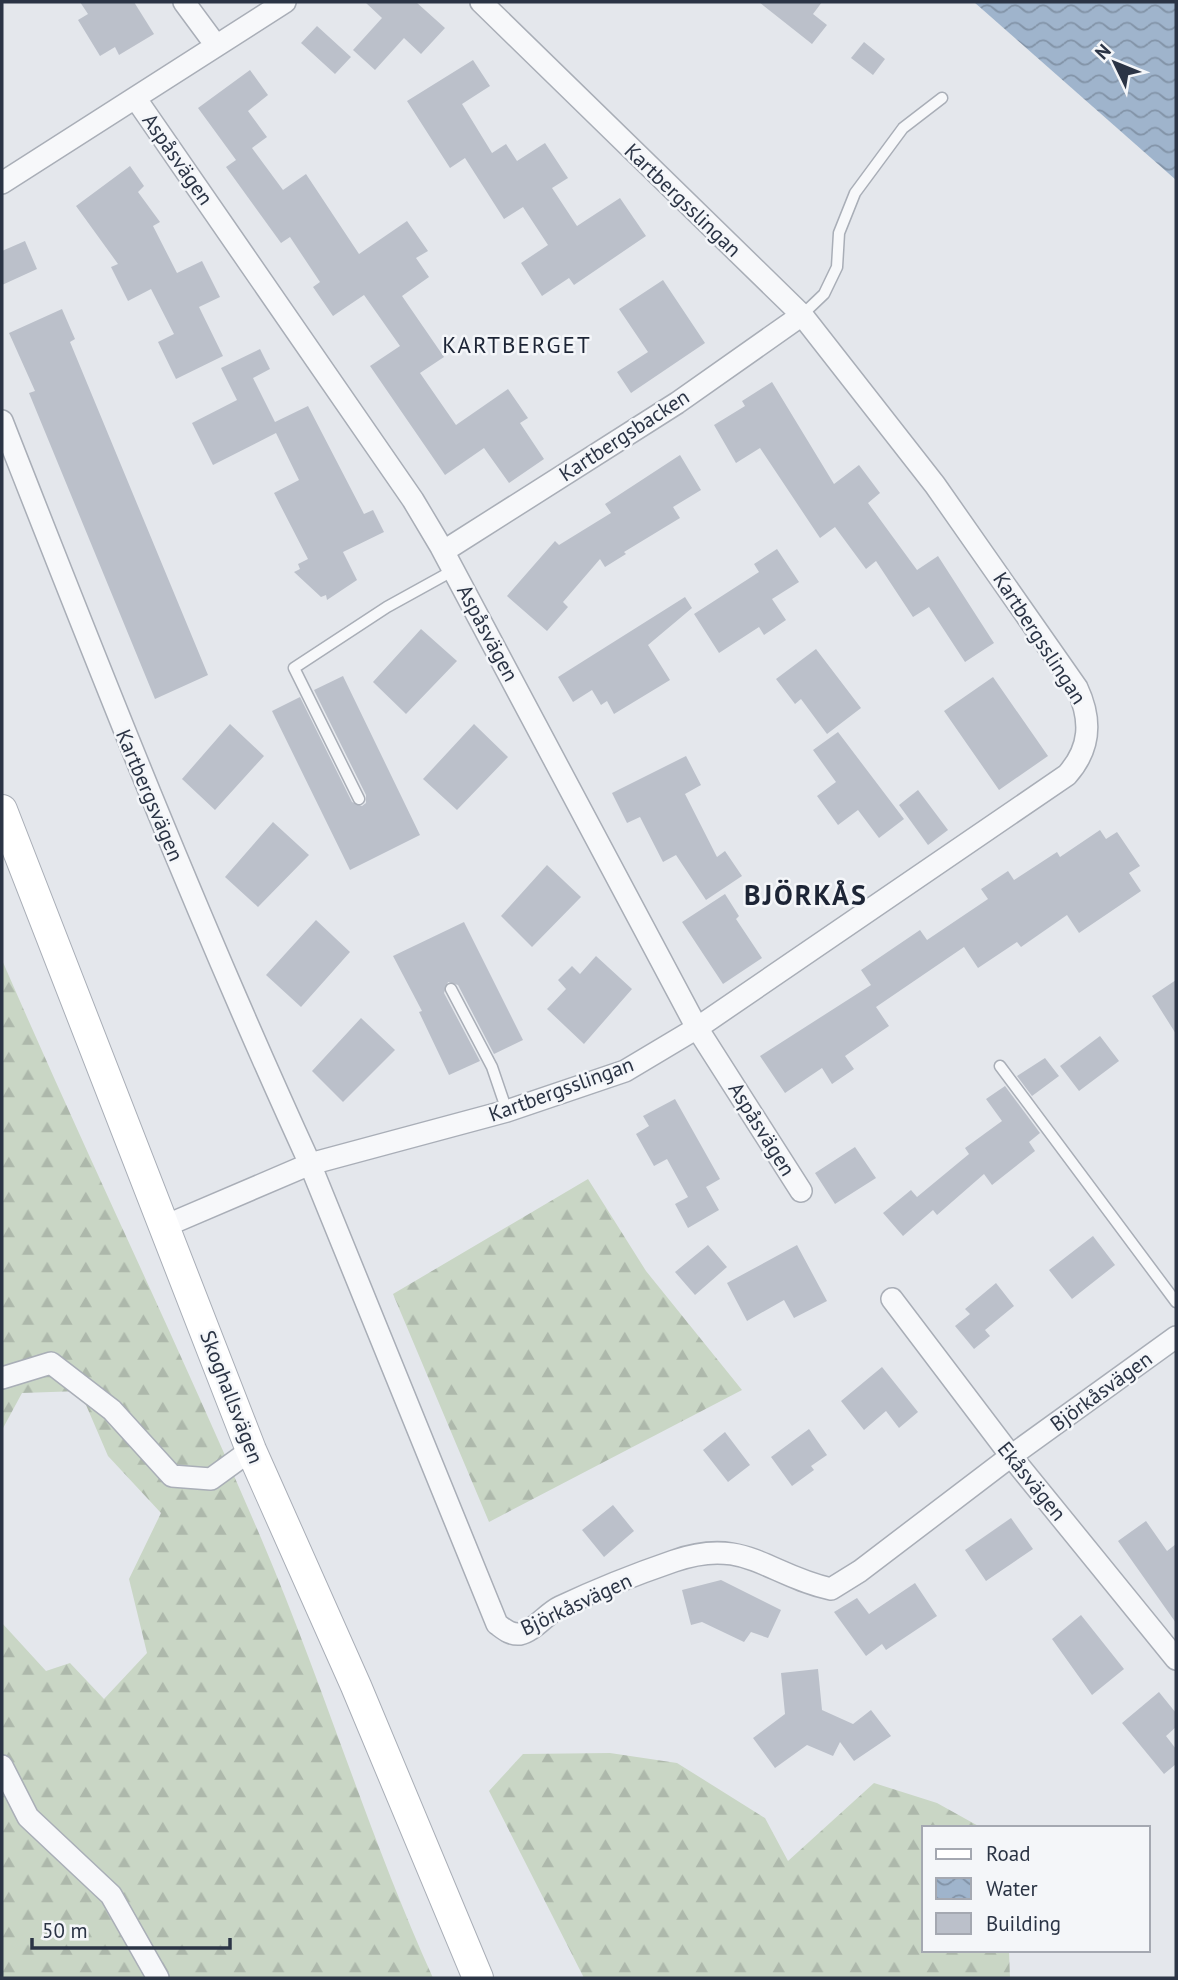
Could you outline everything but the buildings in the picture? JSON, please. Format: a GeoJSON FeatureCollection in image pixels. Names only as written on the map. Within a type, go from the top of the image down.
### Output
{"type":"FeatureCollection","features":[{"type":"Feature","properties":{"kind":"main road","name":"Skoghallsvägen"},"geometry":{"type":"LineString","coordinates":[[2,810],[251,1450],[356,1686],[478,1978]]}},
{"type":"Feature","properties":{"kind":"street"},"geometry":{"type":"LineString","coordinates":[[184,2],[215,44]]}},
{"type":"Feature","properties":{"kind":"street"},"geometry":{"type":"LineString","coordinates":[[2,183],[136,99],[215,44],[285,2]]}},
{"type":"Feature","properties":{"kind":"street","name":"Kartbergsslingan"},"geometry":{"type":"LineString","coordinates":[[310,1164],[507,1111],[625,1071],[697,1028],[1067,775],[1081,760],[1086,744],[1087,709],[1077,688],[935,485],[802,315],[481,2]]}},
{"type":"Feature","properties":{"kind":"street","name":"Aspåsvägen"},"geometry":{"type":"LineString","coordinates":[[136,99],[413,500],[449,561],[697,1028],[801,1191]]}},
{"type":"Feature","properties":{"kind":"street","name":"Kartbergsbacken"},"geometry":{"type":"LineString","coordinates":[[449,561],[802,315]]}},
{"type":"Feature","properties":{"kind":"street","name":"Kartbergsvägen"},"geometry":{"type":"LineString","coordinates":[[2,421],[140,773],[256,1046],[310,1164]]}},
{"type":"Feature","properties":{"kind":"street"},"geometry":{"type":"LineString","coordinates":[[165,1226],[310,1164]]}},
{"type":"Feature","properties":{"kind":"street","name":"Björkåsvägen"},"geometry":{"type":"LineString","coordinates":[[310,1164],[497,1624],[509,1633],[522,1634],[556,1608],[674,1561],[708,1551],[767,1563],[793,1578],[831,1589],[860,1571],[1011,1456],[1176,1337]]}},
{"type":"Feature","properties":{"kind":"street","name":"Ekåsvägen"},"geometry":{"type":"LineString","coordinates":[[892,1299],[1011,1456],[1176,1659]]}},
{"type":"Feature","properties":{"kind":"street"},"geometry":{"type":"LineString","coordinates":[[2,1378],[51,1363],[112,1410],[172,1476],[211,1479],[251,1450]]}},
{"type":"Feature","properties":{"kind":"street"},"geometry":{"type":"LineString","coordinates":[[2,1766],[28,1817],[111,1895],[158,1978]]}},
{"type":"Feature","properties":{"kind":"lane"},"geometry":{"type":"LineString","coordinates":[[802,315],[824,294],[837,267],[839,233],[855,193],[903,128],[942,98]]}},
{"type":"Feature","properties":{"kind":"lane"},"geometry":{"type":"LineString","coordinates":[[359,799],[294,668],[387,607],[449,561]]}},
{"type":"Feature","properties":{"kind":"lane"},"geometry":{"type":"LineString","coordinates":[[451,989],[492,1067],[507,1111]]}},
{"type":"Feature","properties":{"kind":"lane"},"geometry":{"type":"LineString","coordinates":[[1000,1066],[1176,1302]]}},
{"type":"Feature","properties":{"kind":"green space"},"geometry":{"type":"Polygon","coordinates":[[[2,960],[261,1538],[387,1869],[433,1978],[2,1978],[2,1623],[46,1671],[70,1663],[104,1699],[147,1653],[129,1579],[161,1513],[108,1456],[80,1391],[22,1393],[2,1430],[2,960]]]}},
{"type":"Feature","properties":{"kind":"green space"},"geometry":{"type":"Polygon","coordinates":[[[588,1179],[646,1271],[742,1390],[489,1522],[393,1294],[588,1179]]]}},
{"type":"Feature","properties":{"kind":"green space"},"geometry":{"type":"Polygon","coordinates":[[[610,1753],[677,1763],[765,1818],[788,1861],[874,1783],[937,1803],[978,1826],[922,1826],[922,1952],[1009,1952],[1010,1978],[584,1978],[489,1791],[523,1754],[610,1753]]]}},
{"type":"Feature","properties":{"kind":"water"},"geometry":{"type":"Polygon","coordinates":[[[974,2],[1176,2],[1176,180],[974,2]]]}},
{"type":"Feature","properties":{"kind":"district","name":"KARTBERGET"},"geometry":{"type":"Point","coordinates":[517,344]}},
{"type":"Feature","properties":{"kind":"district","name":"BJÖRKÅS"},"geometry":{"type":"Point","coordinates":[806,894]}}]}
